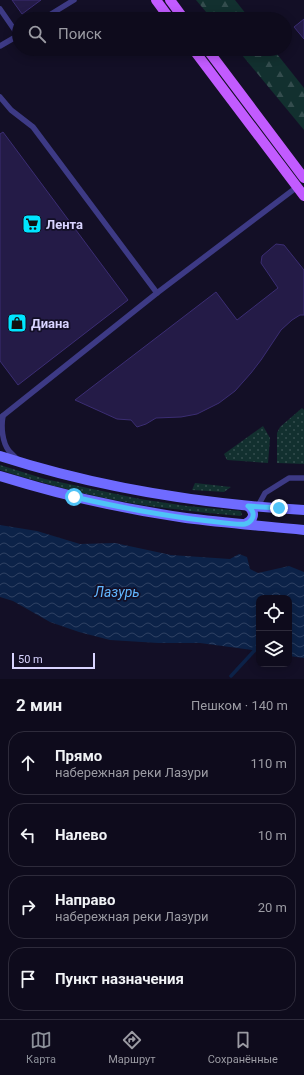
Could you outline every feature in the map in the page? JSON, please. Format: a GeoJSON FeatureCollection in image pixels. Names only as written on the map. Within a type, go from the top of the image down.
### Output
{"type":"FeatureCollection","features":[{"type":"Feature","properties":{"kind":"main road"},"geometry":{"type":"LineString","coordinates":[[156,0],[165,12]]}},
{"type":"Feature","properties":{"kind":"main road"},"geometry":{"type":"LineString","coordinates":[[170,0],[179,12]]}},
{"type":"Feature","properties":{"kind":"main road"},"geometry":{"type":"LineString","coordinates":[[198,56],[304,196]]}},
{"type":"Feature","properties":{"kind":"main road"},"geometry":{"type":"LineString","coordinates":[[212,56],[304,178]]}},
{"type":"Feature","properties":{"kind":"main road"},"geometry":{"type":"LineString","coordinates":[[0,456],[77,478],[124,488],[248,506],[304,510]]}},
{"type":"Feature","properties":{"kind":"main road"},"geometry":{"type":"LineString","coordinates":[[0,476],[61,493],[130,509],[188,518],[304,530]]}},
{"type":"Feature","properties":{"kind":"main road"},"geometry":{"type":"LineString","coordinates":[[245,524],[251,520],[253,516],[251,509],[248,506]]}},
{"type":"Feature","properties":{"kind":"main road"},"geometry":{"type":"LineString","coordinates":[[278,527],[272,518],[274,513],[279,508]]}},
{"type":"Feature","properties":{"kind":"lane"},"geometry":{"type":"LineString","coordinates":[[52,12],[66,2],[74,0]]}},
{"type":"Feature","properties":{"kind":"lane"},"geometry":{"type":"LineString","coordinates":[[0,9],[12,26]]}},
{"type":"Feature","properties":{"kind":"lane"},"geometry":{"type":"LineString","coordinates":[[0,46],[12,39]]}},
{"type":"Feature","properties":{"kind":"lane"},"geometry":{"type":"LineString","coordinates":[[0,97],[11,110],[33,127],[157,292]]}},
{"type":"Feature","properties":{"kind":"lane"},"geometry":{"type":"LineString","coordinates":[[20,462],[9,450],[6,444],[2,427],[2,417],[157,292],[297,187]]}},
{"type":"Feature","properties":{"kind":"lane"},"geometry":{"type":"LineString","coordinates":[[258,506],[265,493],[289,478],[304,478]]}},
{"type":"Feature","properties":{"kind":"green space"},"geometry":{"type":"Polygon","coordinates":[[[196,0],[235,0],[244,12],[206,12],[196,0]]]}},
{"type":"Feature","properties":{"kind":"green space"},"geometry":{"type":"Polygon","coordinates":[[[243,56],[279,56],[304,88],[304,130],[243,56]]]}},
{"type":"Feature","properties":{"kind":"green space"},"geometry":{"type":"Polygon","coordinates":[[[302,408],[304,410],[304,464],[277,463],[277,433],[280,427],[302,408]]]}},
{"type":"Feature","properties":{"kind":"green space"},"geometry":{"type":"Polygon","coordinates":[[[263,426],[270,438],[268,463],[227,460],[224,454],[263,426]]]}},
{"type":"Feature","properties":{"kind":"green space"},"geometry":{"type":"Polygon","coordinates":[[[0,465],[45,479],[140,499],[187,506],[241,511],[242,515],[240,516],[136,504],[102,497],[51,485],[0,470],[0,465]]]}},
{"type":"Feature","properties":{"kind":"green space"},"geometry":{"type":"Polygon","coordinates":[[[195,483],[231,487],[224,492],[192,490],[195,483]]]}},
{"type":"Feature","properties":{"kind":"water","name":"Лазурь"},"geometry":{"type":"Polygon","coordinates":[[[0,525],[37,531],[80,544],[115,543],[171,555],[230,559],[239,554],[247,557],[250,569],[258,573],[289,566],[304,572],[304,658],[292,656],[292,595],[256,595],[256,651],[200,643],[158,643],[110,640],[79,632],[50,622],[13,601],[0,597],[0,525]]]}},
{"type":"Feature","properties":{"kind":"building"},"geometry":{"type":"Polygon","coordinates":[[[12,0],[41,0],[25,12],[21,12],[12,0]]]}},
{"type":"Feature","properties":{"kind":"building"},"geometry":{"type":"Polygon","coordinates":[[[304,19],[304,39],[294,27],[304,19]]]}},
{"type":"Feature","properties":{"kind":"building"},"geometry":{"type":"Polygon","coordinates":[[[3,132],[128,300],[18,385],[0,361],[0,134],[3,132]]]}},
{"type":"Feature","properties":{"kind":"building"},"geometry":{"type":"Polygon","coordinates":[[[276,244],[284,245],[304,270],[304,315],[300,315],[292,320],[281,330],[261,360],[235,391],[219,403],[197,414],[181,417],[156,418],[137,427],[131,420],[117,419],[75,400],[216,292],[237,320],[278,288],[261,263],[262,256],[276,244]]]}},
{"type":"Feature","properties":{"kind":"waterway"},"geometry":{"type":"LineString","coordinates":[[231,676],[255,650],[254,646]]}},
{"type":"Feature","properties":{"kind":"place","name":"Лента"},"geometry":{"type":"Point","coordinates":[32,224]}},
{"type":"Feature","properties":{"kind":"place","name":"Диана"},"geometry":{"type":"Point","coordinates":[17,323]}},
{"type":"Feature","properties":{"kind":"route"},"geometry":{"type":"LineString","coordinates":[[74,497],[168,516],[226,523],[245,524],[250,522],[253,513],[248,506],[279,508]]}}]}
